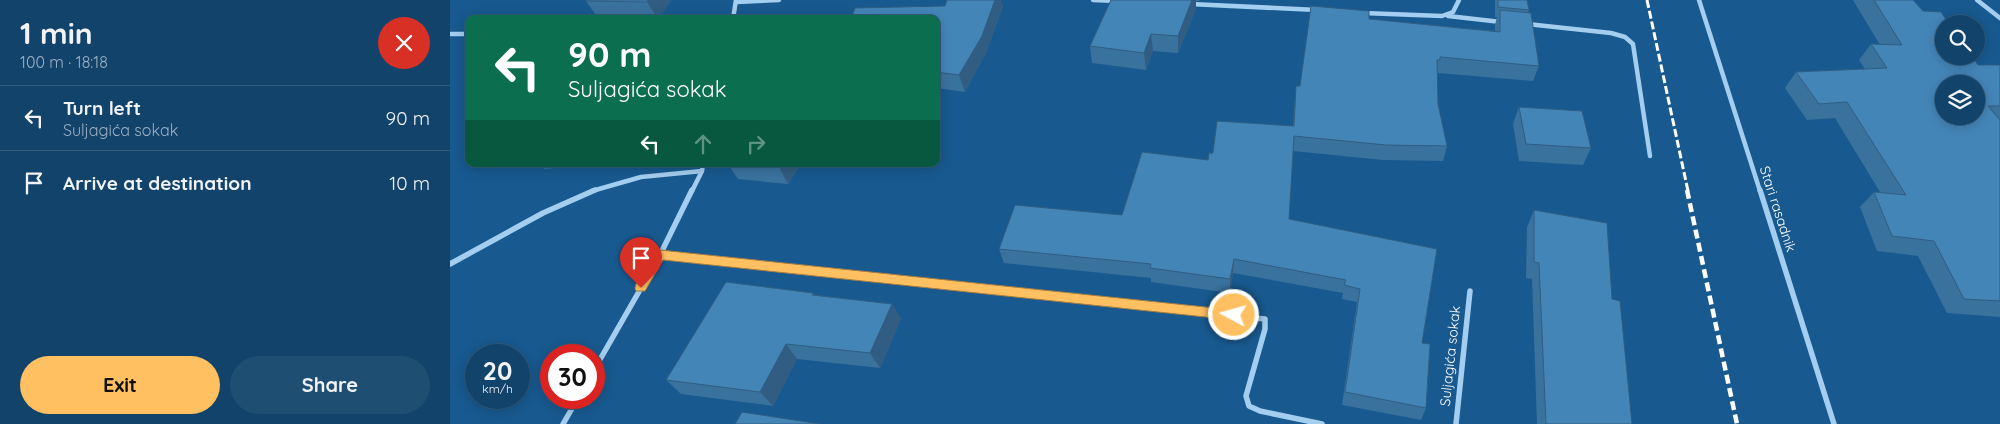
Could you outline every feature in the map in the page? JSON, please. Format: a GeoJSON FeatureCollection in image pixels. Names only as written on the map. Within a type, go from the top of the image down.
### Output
{"type":"FeatureCollection","features":[{"type":"Feature","properties":{"kind":"street"},"geometry":{"type":"LineString","coordinates":[[734,15],[736,1],[779,0]]}},
{"type":"Feature","properties":{"kind":"street"},"geometry":{"type":"LineString","coordinates":[[1092,0],[1121,1]]}},
{"type":"Feature","properties":{"kind":"street"},"geometry":{"type":"LineString","coordinates":[[1448,16],[1458,7],[1459,0]]}},
{"type":"Feature","properties":{"kind":"street","name":"Stari rasadnik"},"geometry":{"type":"LineString","coordinates":[[1699,0],[1834,424]]}},
{"type":"Feature","properties":{"kind":"street"},"geometry":{"type":"LineString","coordinates":[[1977,0],[2000,18]]}},
{"type":"Feature","properties":{"kind":"street"},"geometry":{"type":"LineString","coordinates":[[1188,4],[1323,11]]}},
{"type":"Feature","properties":{"kind":"street"},"geometry":{"type":"LineString","coordinates":[[1362,13],[1448,16],[1505,22]]}},
{"type":"Feature","properties":{"kind":"street"},"geometry":{"type":"LineString","coordinates":[[1524,24],[1611,33],[1625,37],[1633,44],[1650,156]]}},
{"type":"Feature","properties":{"kind":"street"},"geometry":{"type":"LineString","coordinates":[[450,34],[465,34]]}},
{"type":"Feature","properties":{"kind":"street"},"geometry":{"type":"LineString","coordinates":[[605,351],[660,255],[703,167]]}},
{"type":"Feature","properties":{"kind":"street"},"geometry":{"type":"LineString","coordinates":[[450,264],[559,207],[599,190],[640,177],[702,171]]}},
{"type":"Feature","properties":{"kind":"street"},"geometry":{"type":"LineString","coordinates":[[660,255],[1265,319],[1265,329],[1246,396],[1249,406],[1260,411],[1322,424]]}},
{"type":"Feature","properties":{"kind":"street","name":"Suljagića sokak"},"geometry":{"type":"LineString","coordinates":[[1456,424],[1470,291]]}},
{"type":"Feature","properties":{"kind":"street"},"geometry":{"type":"LineString","coordinates":[[563,424],[572,409]]}},
{"type":"Feature","properties":{"kind":"building"},"geometry":{"type":"Polygon","coordinates":[[[587,0],[648,0],[647,2],[587,0]]]}},
{"type":"Feature","properties":{"kind":"building"},"geometry":{"type":"Polygon","coordinates":[[[947,0],[995,0],[982,36],[959,75],[940,73],[940,15],[852,15],[855,8],[945,6],[947,0]]]}},
{"type":"Feature","properties":{"kind":"building"},"geometry":{"type":"Polygon","coordinates":[[[1111,0],[1192,0],[1178,36],[1151,34],[1144,53],[1090,46],[1111,0]]]}},
{"type":"Feature","properties":{"kind":"building"},"geometry":{"type":"Polygon","coordinates":[[[1498,0],[1527,0],[1529,10],[1498,7],[1498,0]]]}},
{"type":"Feature","properties":{"kind":"building"},"geometry":{"type":"Polygon","coordinates":[[[1874,0],[1913,0],[1923,11],[1941,12],[1943,15],[1935,15],[1935,65],[2000,65],[2000,106],[1988,106],[2000,120],[2000,301],[1964,299],[1934,241],[1892,236],[1874,192],[1906,195],[1847,102],[1819,104],[1796,72],[1887,68],[1871,44],[1902,45],[1874,0]]]}},
{"type":"Feature","properties":{"kind":"building"},"geometry":{"type":"Polygon","coordinates":[[[1311,6],[1369,11],[1369,19],[1500,32],[1500,10],[1531,13],[1539,66],[1440,57],[1440,60],[1437,60],[1438,104],[1447,146],[1386,145],[1294,136],[1289,219],[1437,249],[1422,343],[1430,344],[1426,408],[1345,392],[1360,289],[1344,285],[1346,280],[1234,259],[1230,279],[1150,268],[1151,264],[999,249],[1015,205],[1122,215],[1142,152],[1208,160],[1209,153],[1213,153],[1217,121],[1294,126],[1296,86],[1300,86],[1311,6]]]}},
{"type":"Feature","properties":{"kind":"building"},"geometry":{"type":"Polygon","coordinates":[[[1519,107],[1582,111],[1591,148],[1526,144],[1519,107]]]}},
{"type":"Feature","properties":{"kind":"building"},"geometry":{"type":"Polygon","coordinates":[[[1534,210],[1607,223],[1612,299],[1620,301],[1632,424],[1546,424],[1539,263],[1534,262],[1534,210]]]}},
{"type":"Feature","properties":{"kind":"building"},"geometry":{"type":"Polygon","coordinates":[[[726,282],[813,293],[812,295],[892,304],[870,353],[786,344],[760,392],[666,380],[726,282]]]}},
{"type":"Feature","properties":{"kind":"building"},"geometry":{"type":"Polygon","coordinates":[[[742,412],[820,424],[735,424],[742,412]]]}},
{"type":"Feature","properties":{"kind":"railway"},"geometry":{"type":"LineString","coordinates":[[1647,0],[1688,191]]}},
{"type":"Feature","properties":{"kind":"railway"},"geometry":{"type":"LineString","coordinates":[[1687,190],[1737,424]]}},
{"type":"Feature","properties":{"kind":"route"},"geometry":{"type":"LineString","coordinates":[[641,288],[660,255],[1234,315]]}}]}
